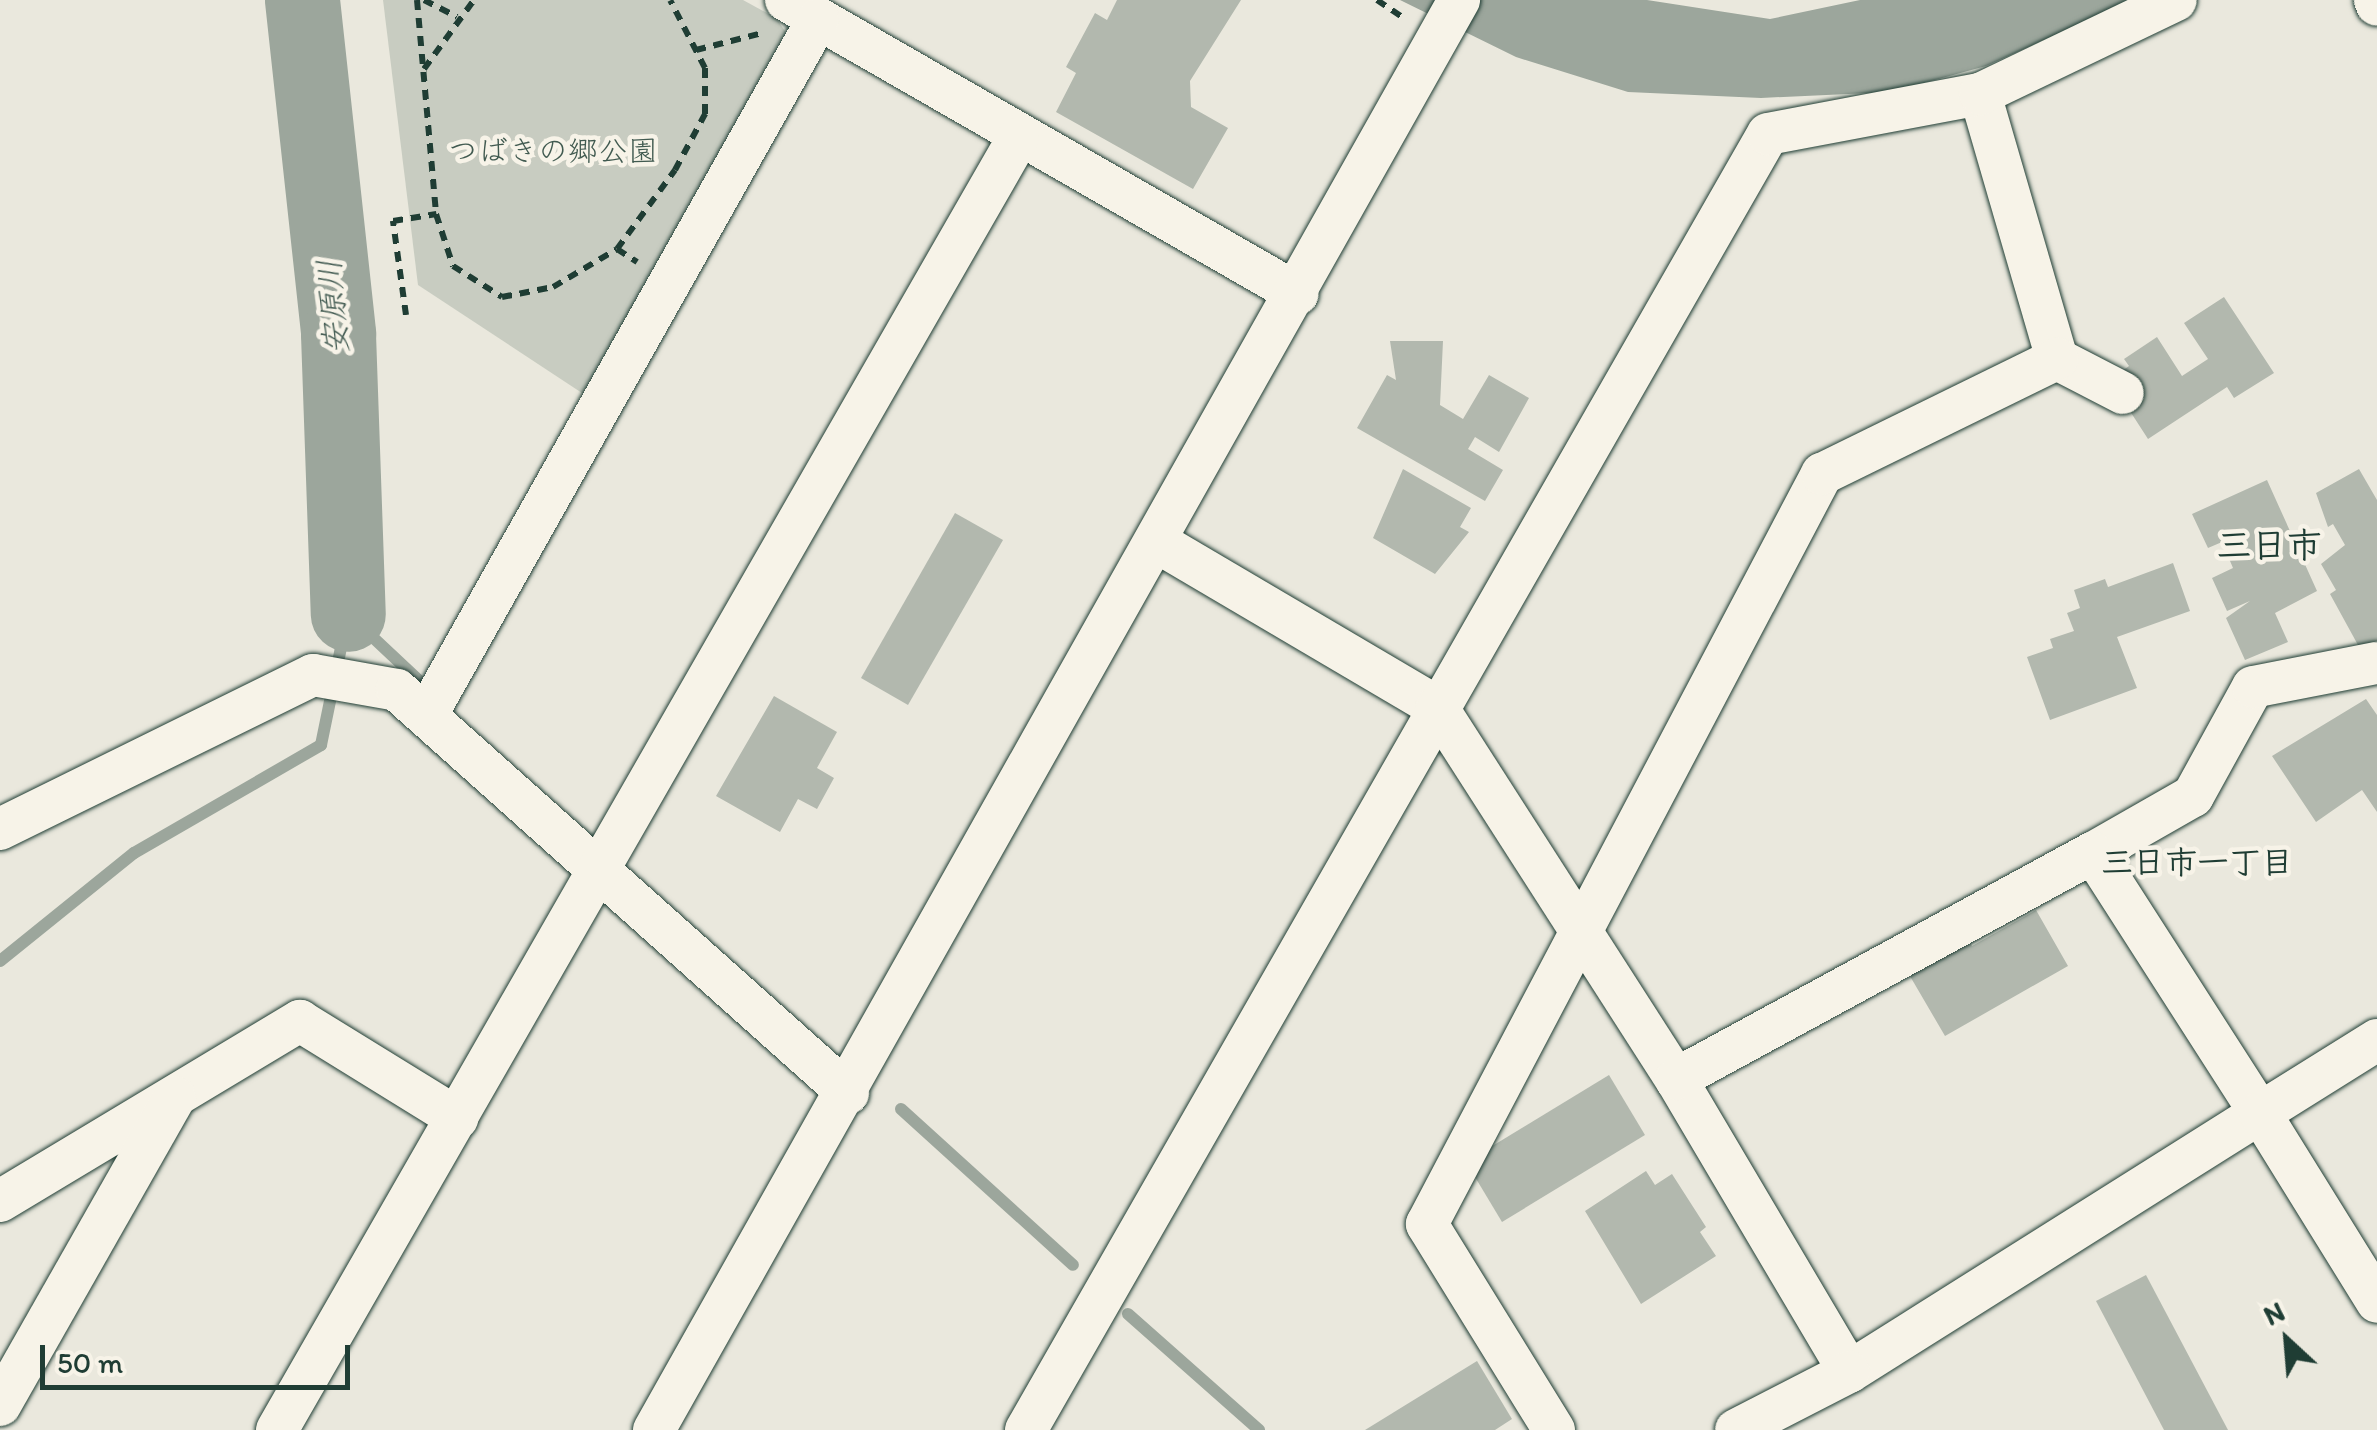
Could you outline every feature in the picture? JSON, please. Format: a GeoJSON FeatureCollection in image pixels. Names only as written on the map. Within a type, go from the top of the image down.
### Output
{"type":"FeatureCollection","features":[{"type":"Feature","properties":{"kind":"street"},"geometry":{"type":"LineString","coordinates":[[654,1430],[848,1094],[1459,0]]}},
{"type":"Feature","properties":{"kind":"street"},"geometry":{"type":"LineString","coordinates":[[1026,1430],[1768,134],[1980,94],[2176,0]]}},
{"type":"Feature","properties":{"kind":"street"},"geometry":{"type":"LineString","coordinates":[[425,698],[802,9],[1018,138],[1298,294]]}},
{"type":"Feature","properties":{"kind":"street"},"geometry":{"type":"LineString","coordinates":[[1980,94],[2057,360],[2123,393]]}},
{"type":"Feature","properties":{"kind":"street"},"geometry":{"type":"LineString","coordinates":[[277,1430],[1018,138]]}},
{"type":"Feature","properties":{"kind":"street"},"geometry":{"type":"LineString","coordinates":[[1554,1430],[1427,1224],[1580,926],[1822,474],[2057,360]]}},
{"type":"Feature","properties":{"kind":"street"},"geometry":{"type":"LineString","coordinates":[[1157,542],[1437,707],[1676,1079],[1849,1372]]}},
{"type":"Feature","properties":{"kind":"street"},"geometry":{"type":"LineString","coordinates":[[1676,1079],[2193,796],[2254,688],[2377,663]]}},
{"type":"Feature","properties":{"kind":"street"},"geometry":{"type":"LineString","coordinates":[[0,828],[312,675],[425,698],[606,856],[848,1094]]}},
{"type":"Feature","properties":{"kind":"street"},"geometry":{"type":"LineString","coordinates":[[2092,853],[2377,1302]]}},
{"type":"Feature","properties":{"kind":"street"},"geometry":{"type":"LineString","coordinates":[[0,1201],[300,1021],[457,1118]]}},
{"type":"Feature","properties":{"kind":"street"},"geometry":{"type":"LineString","coordinates":[[1736,1430],[1849,1372],[2377,1040]]}},
{"type":"Feature","properties":{"kind":"street"},"geometry":{"type":"LineString","coordinates":[[0,1405],[176,1096]]}},
{"type":"Feature","properties":{"kind":"path"},"geometry":{"type":"LineString","coordinates":[[457,17],[421,0],[436,214],[452,266],[502,297],[552,287],[616,249],[706,114],[705,68],[670,0]]}},
{"type":"Feature","properties":{"kind":"path"},"geometry":{"type":"LineString","coordinates":[[424,70],[457,17],[474,0]]}},
{"type":"Feature","properties":{"kind":"path"},"geometry":{"type":"LineString","coordinates":[[406,315],[393,220],[436,214]]}},
{"type":"Feature","properties":{"kind":"green space","name":"つばきの郷公園"},"geometry":{"type":"Polygon","coordinates":[[[383,0],[743,0],[776,18],[791,40],[585,395],[418,285],[383,0]]]}},
{"type":"Feature","properties":{"kind":"shaded area"},"geometry":{"type":"Polygon","coordinates":[[[1400,0],[1647,0],[1770,19],[1860,0],[2133,0],[1986,66],[1891,92],[1761,98],[1628,92],[1516,57],[1400,0]]]}},
{"type":"Feature","properties":{"kind":"building"},"geometry":{"type":"Polygon","coordinates":[[[1117,0],[1241,0],[1190,81],[1191,107],[1228,128],[1193,189],[1056,112],[1076,73],[1066,67],[1095,13],[1107,20],[1117,0]]]}},
{"type":"Feature","properties":{"kind":"building"},"geometry":{"type":"Polygon","coordinates":[[[2224,297],[2274,373],[2234,398],[2227,387],[2148,439],[2117,391],[2115,376],[2129,366],[2124,359],[2157,337],[2182,376],[2208,359],[2184,323],[2224,297]]]}},
{"type":"Feature","properties":{"kind":"building"},"geometry":{"type":"Polygon","coordinates":[[[1390,341],[1443,341],[1440,405],[1463,419],[1489,375],[1529,398],[1499,452],[1475,437],[1468,449],[1503,470],[1485,501],[1357,428],[1387,375],[1396,380],[1390,341]]]}},
{"type":"Feature","properties":{"kind":"building"},"geometry":{"type":"Polygon","coordinates":[[[1403,469],[1471,508],[1460,527],[1469,532],[1435,574],[1373,538],[1403,469]]]}},
{"type":"Feature","properties":{"kind":"building"},"geometry":{"type":"Polygon","coordinates":[[[2359,469],[2377,500],[2377,648],[2364,656],[2330,594],[2336,590],[2321,564],[2345,545],[2333,524],[2328,527],[2316,493],[2359,469]]]}},
{"type":"Feature","properties":{"kind":"building"},"geometry":{"type":"Polygon","coordinates":[[[2267,480],[2317,591],[2275,613],[2288,642],[2245,660],[2226,618],[2250,601],[2227,611],[2212,578],[2233,568],[2222,542],[2208,548],[2192,514],[2267,480]]]}},
{"type":"Feature","properties":{"kind":"building"},"geometry":{"type":"Polygon","coordinates":[[[955,513],[1003,540],[908,705],[861,678],[955,513]]]}},
{"type":"Feature","properties":{"kind":"building"},"geometry":{"type":"Polygon","coordinates":[[[2173,563],[2190,611],[2117,637],[2137,688],[2050,720],[2027,657],[2053,648],[2050,639],[2074,631],[2067,613],[2080,608],[2074,590],[2105,579],[2108,587],[2173,563]]]}},
{"type":"Feature","properties":{"kind":"building"},"geometry":{"type":"Polygon","coordinates":[[[774,696],[837,732],[817,768],[834,778],[817,809],[798,799],[780,832],[716,796],[774,696]]]}},
{"type":"Feature","properties":{"kind":"building"},"geometry":{"type":"Polygon","coordinates":[[[2366,699],[2377,715],[2377,812],[2362,790],[2316,822],[2272,756],[2366,699]]]}},
{"type":"Feature","properties":{"kind":"building"},"geometry":{"type":"Polygon","coordinates":[[[2036,910],[2068,966],[1945,1036],[1907,971],[1967,936],[1972,946],[2036,910]]]}},
{"type":"Feature","properties":{"kind":"building"},"geometry":{"type":"Polygon","coordinates":[[[1609,1075],[1645,1135],[1502,1222],[1466,1162],[1609,1075]]]}},
{"type":"Feature","properties":{"kind":"building"},"geometry":{"type":"Polygon","coordinates":[[[1646,1171],[1655,1185],[1672,1174],[1706,1227],[1700,1232],[1716,1256],[1641,1304],[1585,1211],[1646,1171]]]}},
{"type":"Feature","properties":{"kind":"building"},"geometry":{"type":"Polygon","coordinates":[[[2146,1275],[2228,1430],[2164,1430],[2096,1301],[2146,1275]]]}},
{"type":"Feature","properties":{"kind":"building"},"geometry":{"type":"Polygon","coordinates":[[[1477,1361],[1512,1419],[1495,1430],[1365,1430],[1477,1361]]]}},
{"type":"Feature","properties":{"kind":"waterway","name":"安原川"},"geometry":{"type":"LineString","coordinates":[[302,0],[338,334],[348,614]]}},
{"type":"Feature","properties":{"kind":"waterway"},"geometry":{"type":"LineString","coordinates":[[348,614],[430,691]]}},
{"type":"Feature","properties":{"kind":"waterway"},"geometry":{"type":"LineString","coordinates":[[0,961],[134,853],[321,745],[348,614]]}},
{"type":"Feature","properties":{"kind":"waterway"},"geometry":{"type":"LineString","coordinates":[[901,1109],[1073,1265]]}},
{"type":"Feature","properties":{"kind":"waterway"},"geometry":{"type":"LineString","coordinates":[[1128,1314],[1259,1430]]}},
{"type":"Feature","properties":{"kind":"district","name":"三日市"},"geometry":{"type":"Point","coordinates":[2269,545]}},
{"type":"Feature","properties":{"kind":"district","name":"三日市一丁目"},"geometry":{"type":"Point","coordinates":[2197,862]}}]}
